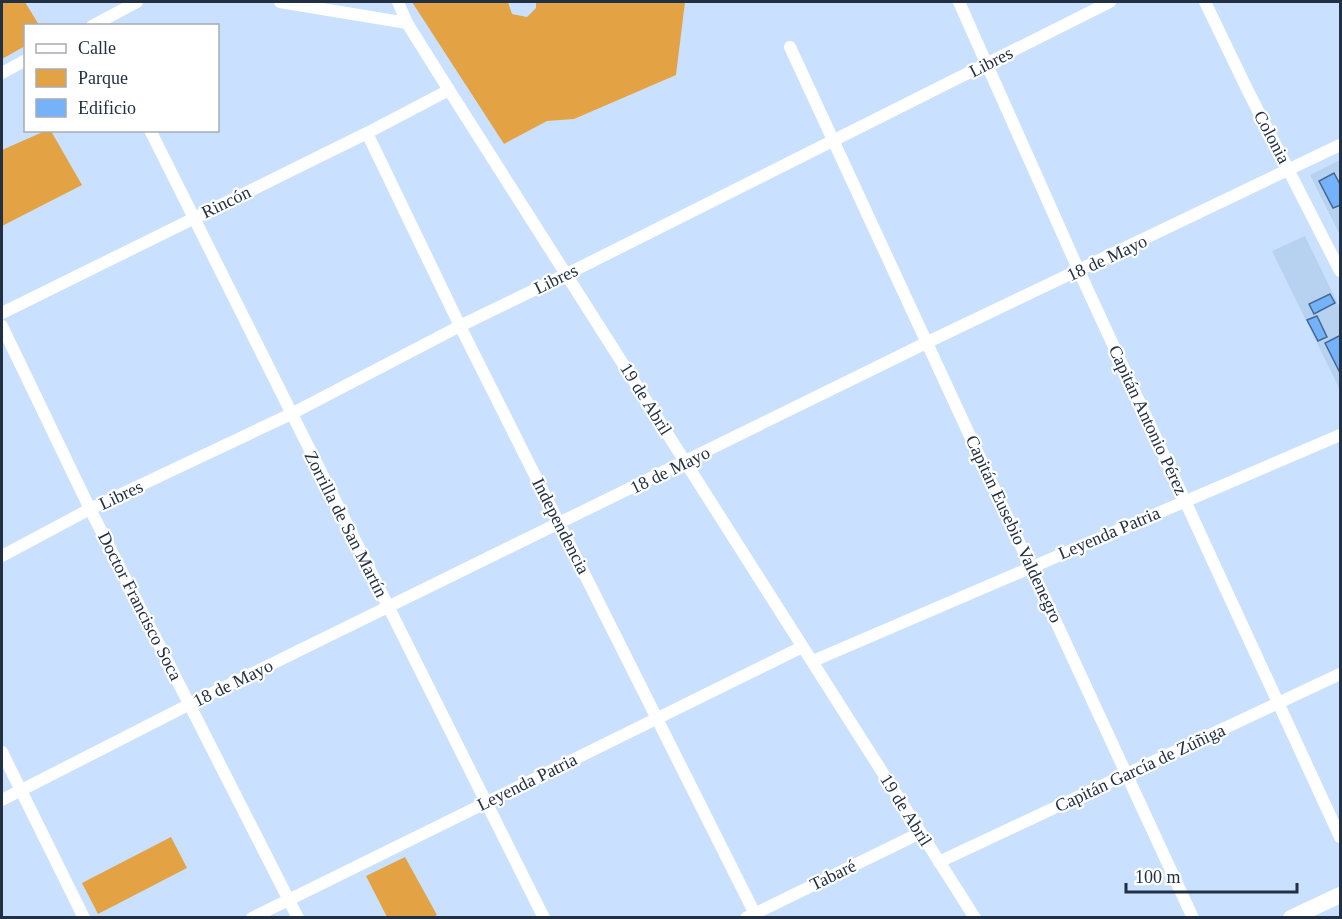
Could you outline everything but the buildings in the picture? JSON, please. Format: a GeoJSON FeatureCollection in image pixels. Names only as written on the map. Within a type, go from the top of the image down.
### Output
{"type":"FeatureCollection","features":[{"type":"Feature","properties":{"kind":"street"},"geometry":{"type":"LineString","coordinates":[[97,24],[137,2]]}},
{"type":"Feature","properties":{"kind":"street"},"geometry":{"type":"LineString","coordinates":[[280,2],[407,23]]}},
{"type":"Feature","properties":{"kind":"street","name":"19 de Abril"},"geometry":{"type":"LineString","coordinates":[[398,2],[407,23],[449,90],[975,918]]}},
{"type":"Feature","properties":{"kind":"street","name":"Capitán Antonio Pérez"},"geometry":{"type":"LineString","coordinates":[[959,2],[1079,271],[1341,837]]}},
{"type":"Feature","properties":{"kind":"street","name":"Libres"},"geometry":{"type":"LineString","coordinates":[[2,556],[90,509],[291,414],[460,326],[1110,2]]}},
{"type":"Feature","properties":{"kind":"street","name":"Colonia"},"geometry":{"type":"LineString","coordinates":[[1205,2],[1341,271]]}},
{"type":"Feature","properties":{"kind":"street","name":"Capitán Eusebio Valdenegro"},"geometry":{"type":"LineString","coordinates":[[790,47],[1193,918]]}},
{"type":"Feature","properties":{"kind":"street"},"geometry":{"type":"LineString","coordinates":[[2,73],[24,61]]}},
{"type":"Feature","properties":{"kind":"street","name":"Rincón"},"geometry":{"type":"LineString","coordinates":[[2,313],[367,133],[449,90]]}},
{"type":"Feature","properties":{"kind":"street","name":"Zorrilla de San Martín"},"geometry":{"type":"LineString","coordinates":[[151,132],[544,918]]}},
{"type":"Feature","properties":{"kind":"street","name":"Independencia"},"geometry":{"type":"LineString","coordinates":[[367,133],[460,326],[657,716],[753,916]]}},
{"type":"Feature","properties":{"kind":"street","name":"18 de Mayo"},"geometry":{"type":"LineString","coordinates":[[2,800],[190,704],[928,342],[1341,145]]}},
{"type":"Feature","properties":{"kind":"street","name":"Doctor Francisco Soca"},"geometry":{"type":"LineString","coordinates":[[2,326],[90,509],[298,918]]}},
{"type":"Feature","properties":{"kind":"street","name":"Leyenda Patria"},"geometry":{"type":"LineString","coordinates":[[813,661],[1341,435]]}},
{"type":"Feature","properties":{"kind":"street","name":"Leyenda Patria"},"geometry":{"type":"LineString","coordinates":[[252,918],[657,716],[802,647]]}},
{"type":"Feature","properties":{"kind":"street","name":"Capitán García de Zúñiga"},"geometry":{"type":"LineString","coordinates":[[939,862],[1341,674]]}},
{"type":"Feature","properties":{"kind":"street"},"geometry":{"type":"LineString","coordinates":[[2,752],[84,918]]}},
{"type":"Feature","properties":{"kind":"street","name":"Tabaré"},"geometry":{"type":"LineString","coordinates":[[753,916],[920,833]]}},
{"type":"Feature","properties":{"kind":"street"},"geometry":{"type":"LineString","coordinates":[[1291,918],[1341,895]]}},
{"type":"Feature","properties":{"kind":"shaded area"},"geometry":{"type":"Polygon","coordinates":[[[1340,160],[1340,235],[1310,175],[1340,160]]]}},
{"type":"Feature","properties":{"kind":"shaded area"},"geometry":{"type":"Polygon","coordinates":[[[1305,236],[1340,308],[1340,390],[1272,251],[1305,236]]]}},
{"type":"Feature","properties":{"kind":"green space"},"geometry":{"type":"Polygon","coordinates":[[[2,2],[25,2],[38,24],[24,24],[24,47],[2,59],[2,2]]]}},
{"type":"Feature","properties":{"kind":"green space"},"geometry":{"type":"Polygon","coordinates":[[[412,2],[508,2],[512,14],[527,17],[536,8],[536,2],[685,2],[676,75],[574,119],[547,121],[504,144],[412,2]]]}},
{"type":"Feature","properties":{"kind":"green space"},"geometry":{"type":"Polygon","coordinates":[[[43,132],[52,132],[82,185],[2,226],[2,150],[43,132]]]}},
{"type":"Feature","properties":{"kind":"green space"},"geometry":{"type":"Polygon","coordinates":[[[171,837],[187,868],[98,914],[82,883],[171,837]]]}},
{"type":"Feature","properties":{"kind":"green space"},"geometry":{"type":"Polygon","coordinates":[[[405,857],[437,915],[387,917],[366,876],[405,857]]]}}]}
